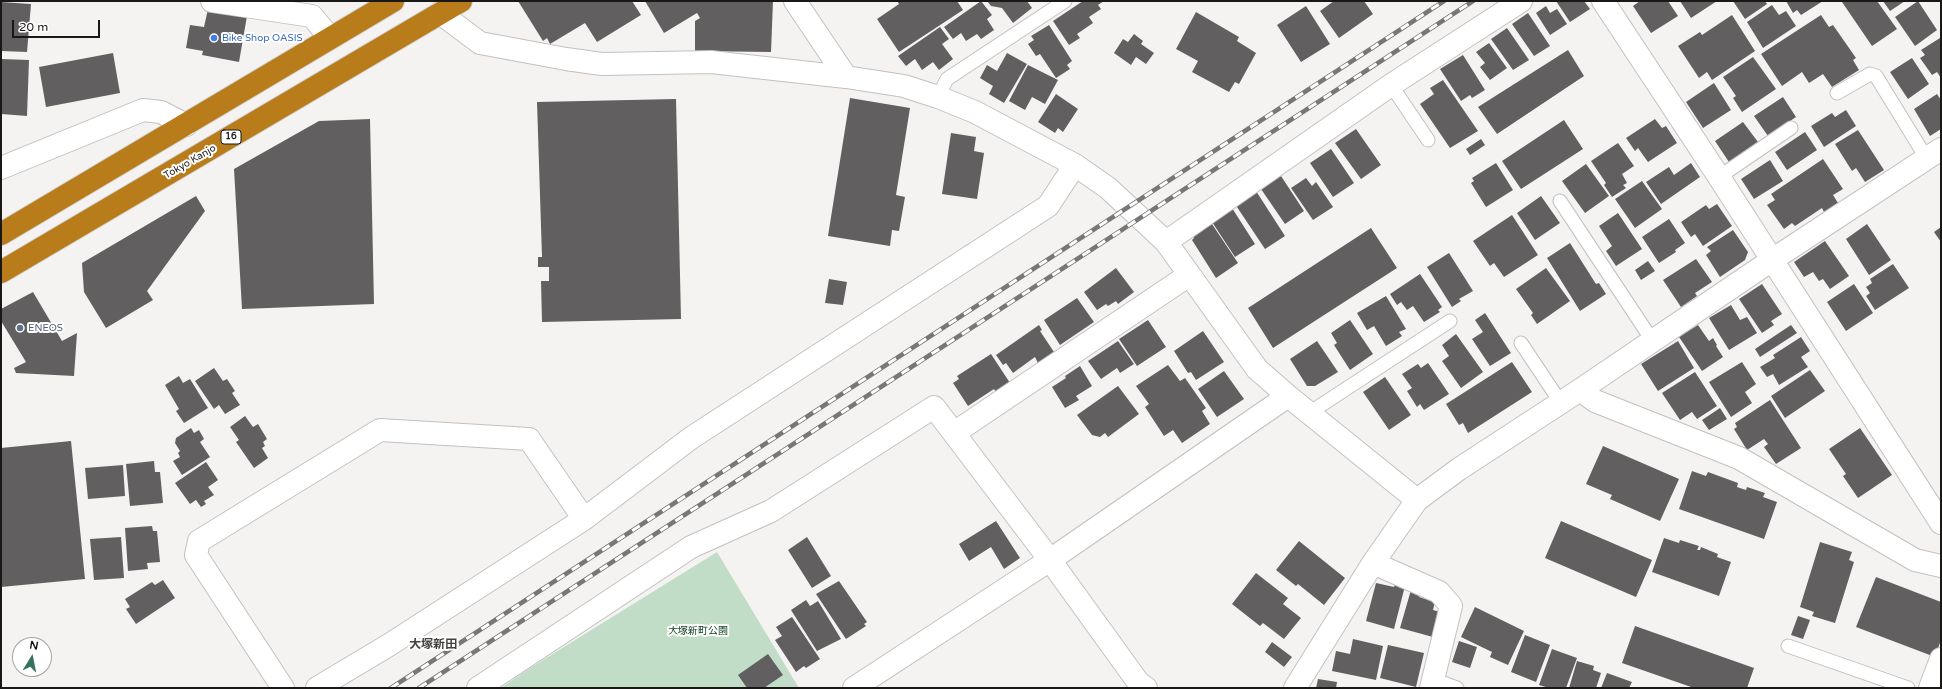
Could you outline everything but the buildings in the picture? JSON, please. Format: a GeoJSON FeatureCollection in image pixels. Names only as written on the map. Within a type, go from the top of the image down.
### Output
{"type":"FeatureCollection","features":[{"type":"Feature","properties":{"kind":"highway"},"geometry":{"type":"LineString","coordinates":[[1,234],[393,1]]}},
{"type":"Feature","properties":{"kind":"highway","name":"Tokyo Kanjo"},"geometry":{"type":"LineString","coordinates":[[1,272],[461,1]]}},
{"type":"Feature","properties":{"kind":"street"},"geometry":{"type":"LineString","coordinates":[[212,1],[312,16],[330,38]]}},
{"type":"Feature","properties":{"kind":"street"},"geometry":{"type":"LineString","coordinates":[[795,1],[846,77]]}},
{"type":"Feature","properties":{"kind":"street"},"geometry":{"type":"LineString","coordinates":[[1166,242],[1391,85],[1521,1]]}},
{"type":"Feature","properties":{"kind":"street"},"geometry":{"type":"LineString","coordinates":[[1603,1],[1719,177],[1941,523]]}},
{"type":"Feature","properties":{"kind":"street"},"geometry":{"type":"LineString","coordinates":[[440,14],[480,43],[566,60],[602,64],[711,62],[846,77],[904,86],[938,97],[976,112],[1075,165],[1108,188],[1166,242],[1257,368],[1288,396],[1417,500]]}},
{"type":"Feature","properties":{"kind":"street"},"geometry":{"type":"LineString","coordinates":[[1,168],[142,110],[160,112],[186,125]]}},
{"type":"Feature","properties":{"kind":"street"},"geometry":{"type":"LineString","coordinates":[[1295,688],[1373,563],[1417,500],[1459,469],[1934,154]]}},
{"type":"Feature","properties":{"kind":"street"},"geometry":{"type":"LineString","coordinates":[[317,688],[389,645],[584,519],[691,438],[1048,206],[1075,165]]}},
{"type":"Feature","properties":{"kind":"street"},"geometry":{"type":"LineString","coordinates":[[954,433],[1190,275]]}},
{"type":"Feature","properties":{"kind":"street"},"geometry":{"type":"LineString","coordinates":[[1580,390],[1595,401],[1739,458],[1915,560],[1941,566]]}},
{"type":"Feature","properties":{"kind":"street"},"geometry":{"type":"LineString","coordinates":[[854,688],[1050,560],[1288,396]]}},
{"type":"Feature","properties":{"kind":"street"},"geometry":{"type":"LineString","coordinates":[[478,688],[691,547],[771,511],[934,407],[1050,560],[1138,686]]}},
{"type":"Feature","properties":{"kind":"street"},"geometry":{"type":"LineString","coordinates":[[283,688],[196,555],[199,541],[380,430],[529,439],[584,519]]}},
{"type":"Feature","properties":{"kind":"street"},"geometry":{"type":"LineString","coordinates":[[1373,563],[1439,592],[1452,606],[1432,684]]}},
{"type":"Feature","properties":{"kind":"street"},"geometry":{"type":"LineString","coordinates":[[1930,688],[1941,660]]}},
{"type":"Feature","properties":{"kind":"lane"},"geometry":{"type":"LineString","coordinates":[[938,97],[947,79],[1065,1]]}},
{"type":"Feature","properties":{"kind":"lane"},"geometry":{"type":"LineString","coordinates":[[1837,93],[1870,74],[1876,76],[1934,154]]}},
{"type":"Feature","properties":{"kind":"lane"},"geometry":{"type":"LineString","coordinates":[[1391,85],[1428,140]]}},
{"type":"Feature","properties":{"kind":"lane"},"geometry":{"type":"LineString","coordinates":[[1719,177],[1791,128]]}},
{"type":"Feature","properties":{"kind":"lane"},"geometry":{"type":"LineString","coordinates":[[1560,201],[1652,340]]}},
{"type":"Feature","properties":{"kind":"lane"},"geometry":{"type":"LineString","coordinates":[[1309,413],[1450,321]]}},
{"type":"Feature","properties":{"kind":"lane"},"geometry":{"type":"LineString","coordinates":[[1521,343],[1560,403]]}},
{"type":"Feature","properties":{"kind":"lane"},"geometry":{"type":"LineString","coordinates":[[1788,646],[1908,688]]}},
{"type":"Feature","properties":{"kind":"lane"},"geometry":{"type":"LineString","coordinates":[[1432,684],[1457,688]]}},
{"type":"Feature","properties":{"kind":"green space","name":"大塚新町公園"},"geometry":{"type":"Polygon","coordinates":[[[717,552],[799,688],[501,688],[530,668],[717,552]]]}},
{"type":"Feature","properties":{"kind":"railway"},"geometry":{"type":"LineString","coordinates":[[391,688],[1444,1]]}},
{"type":"Feature","properties":{"kind":"railway"},"geometry":{"type":"LineString","coordinates":[[419,688],[1473,1]]}},
{"type":"Feature","properties":{"kind":"place","name":"Bike Shop OASIS"},"geometry":{"type":"Point","coordinates":[214,38]}},
{"type":"Feature","properties":{"kind":"place","name":"ENEOS"},"geometry":{"type":"Point","coordinates":[20,328]}},
{"type":"Feature","properties":{"kind":"district","name":"大塚新田"},"geometry":{"type":"Point","coordinates":[433,645]}}]}
